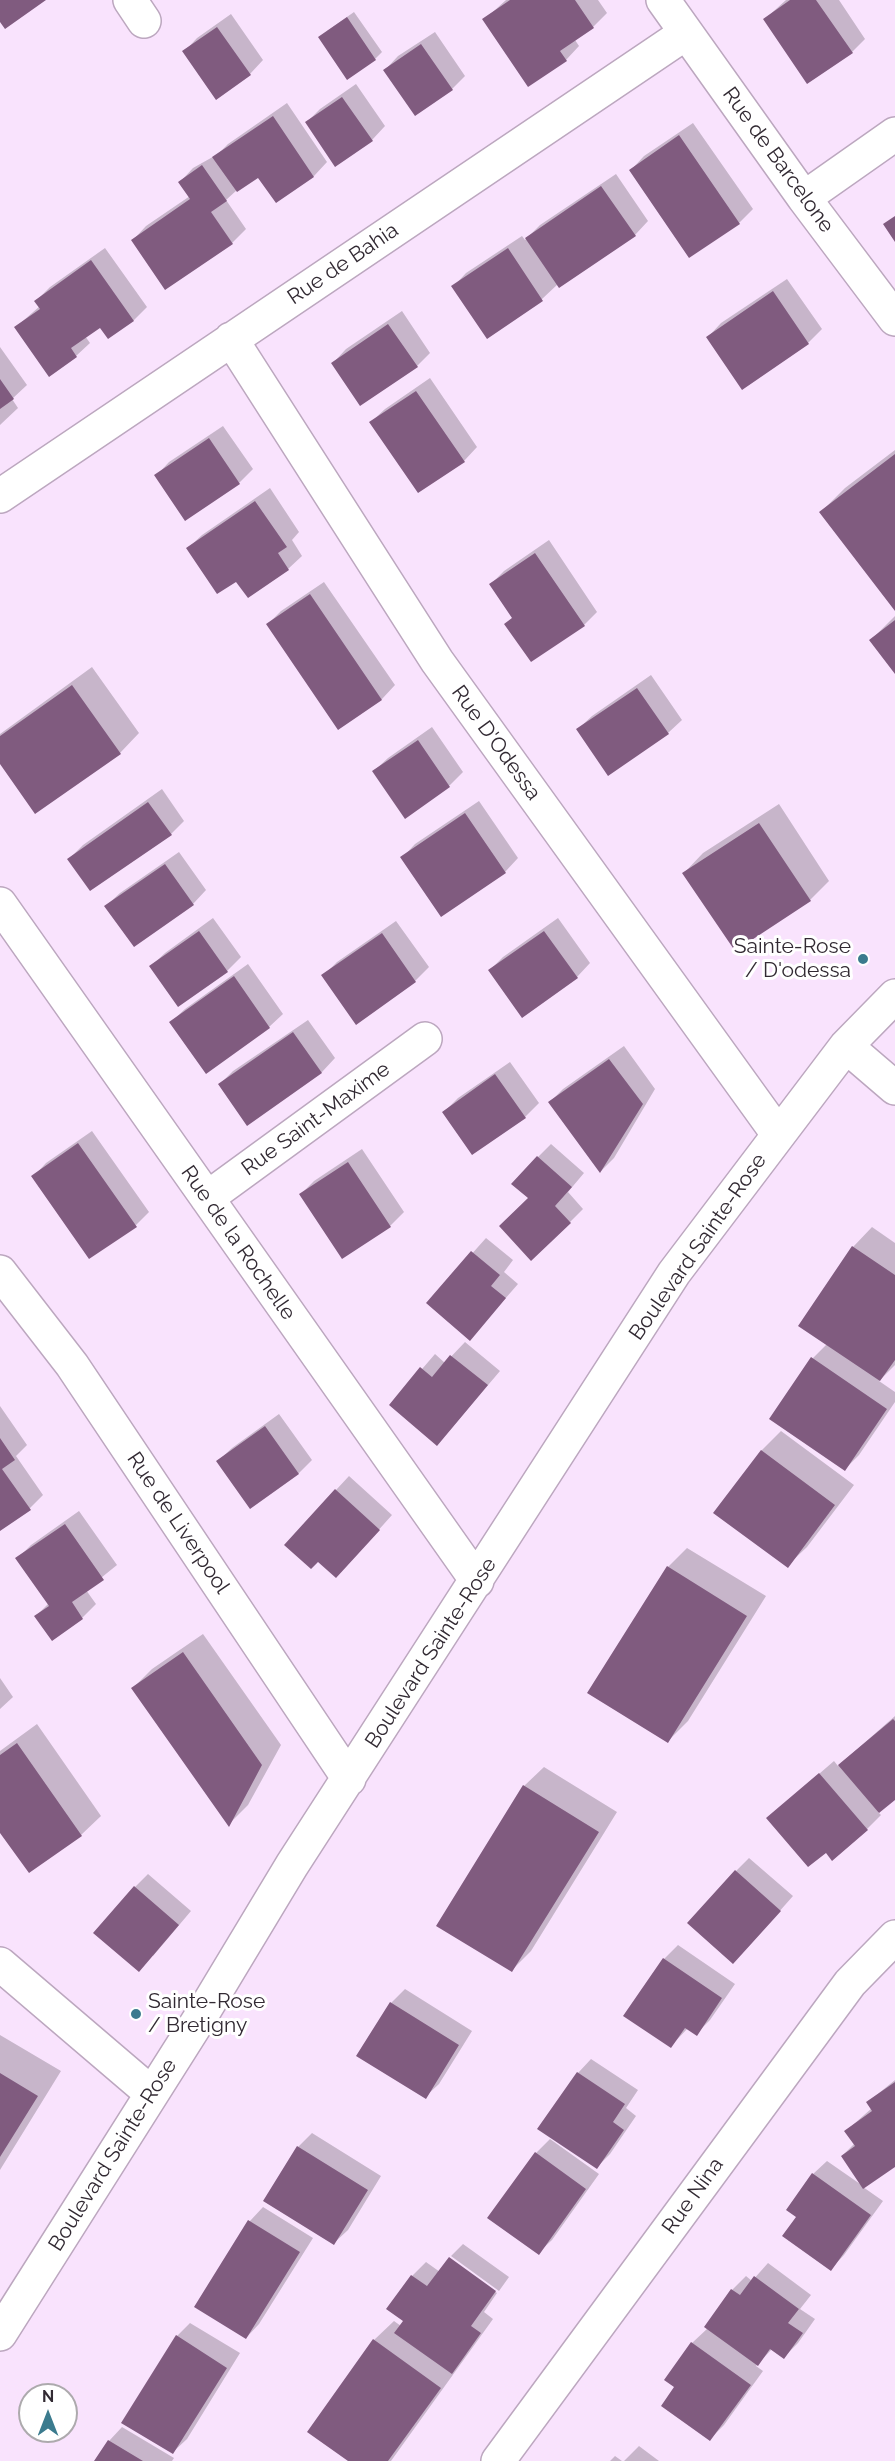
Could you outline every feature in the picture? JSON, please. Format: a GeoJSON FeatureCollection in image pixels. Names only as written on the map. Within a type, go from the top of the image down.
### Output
{"type":"FeatureCollection","features":[{"type":"Feature","properties":{"kind":"street","name":"Rue de Barcelone"},"geometry":{"type":"LineString","coordinates":[[663,0],[804,198],[895,319]]}},
{"type":"Feature","properties":{"kind":"street","name":"Rue de Bahia"},"geometry":{"type":"LineString","coordinates":[[0,496],[686,33]]}},
{"type":"Feature","properties":{"kind":"street"},"geometry":{"type":"LineString","coordinates":[[804,198],[895,134]]}},
{"type":"Feature","properties":{"kind":"street","name":"Rue D'Odessa"},"geometry":{"type":"LineString","coordinates":[[231,339],[437,661],[778,1134]]}},
{"type":"Feature","properties":{"kind":"street","name":"Rue de la Rochelle"},"geometry":{"type":"LineString","coordinates":[[0,904],[477,1581]]}},
{"type":"Feature","properties":{"kind":"street","name":"Boulevard Sainte-Rose"},"geometry":{"type":"LineString","coordinates":[[0,2334],[292,1865],[674,1273],[846,1046],[895,996]]}},
{"type":"Feature","properties":{"kind":"street","name":"Rue Saint-Maxime"},"geometry":{"type":"LineString","coordinates":[[207,1198],[425,1039]]}},
{"type":"Feature","properties":{"kind":"street"},"geometry":{"type":"LineString","coordinates":[[846,1046],[895,1088]]}},
{"type":"Feature","properties":{"kind":"street","name":"Rue de Liverpool"},"geometry":{"type":"LineString","coordinates":[[0,1272],[72,1365],[349,1779]]}},
{"type":"Feature","properties":{"kind":"street","name":"Rue Nina"},"geometry":{"type":"LineString","coordinates":[[498,2461],[850,1983],[895,1937]]}},
{"type":"Feature","properties":{"kind":"street"},"geometry":{"type":"LineString","coordinates":[[0,1964],[151,2093]]}},
{"type":"Feature","properties":{"kind":"building"},"geometry":{"type":"Polygon","coordinates":[[[0,0],[46,0],[5,29],[0,22],[0,0]]]}},
{"type":"Feature","properties":{"kind":"building"},"geometry":{"type":"Polygon","coordinates":[[[510,0],[575,0],[594,28],[560,51],[567,61],[528,87],[482,19],[510,0]]]}},
{"type":"Feature","properties":{"kind":"building"},"geometry":{"type":"Polygon","coordinates":[[[790,0],[816,0],[853,53],[807,84],[763,19],[790,0]]]}},
{"type":"Feature","properties":{"kind":"building"},"geometry":{"type":"Polygon","coordinates":[[[347,17],[376,60],[347,80],[318,37],[347,17]]]}},
{"type":"Feature","properties":{"kind":"building"},"geometry":{"type":"Polygon","coordinates":[[[217,27],[251,75],[216,100],[182,51],[217,27]]]}},
{"type":"Feature","properties":{"kind":"building"},"geometry":{"type":"Polygon","coordinates":[[[421,44],[453,90],[415,116],[383,70],[421,44]]]}},
{"type":"Feature","properties":{"kind":"building"},"geometry":{"type":"Polygon","coordinates":[[[342,97],[373,141],[335,167],[305,122],[342,97]]]}},
{"type":"Feature","properties":{"kind":"building"},"geometry":{"type":"Polygon","coordinates":[[[273,116],[314,177],[276,203],[258,178],[237,192],[212,157],[273,116]]]}},
{"type":"Feature","properties":{"kind":"building"},"geometry":{"type":"Polygon","coordinates":[[[679,135],[740,224],[689,258],[629,170],[679,135]]]}},
{"type":"Feature","properties":{"kind":"building"},"geometry":{"type":"Polygon","coordinates":[[[202,165],[227,201],[211,212],[233,244],[165,290],[131,240],[190,199],[178,182],[202,165]]]}},
{"type":"Feature","properties":{"kind":"building"},"geometry":{"type":"Polygon","coordinates":[[[601,186],[636,236],[559,288],[525,238],[601,186]]]}},
{"type":"Feature","properties":{"kind":"building"},"geometry":{"type":"Polygon","coordinates":[[[895,216],[895,242],[883,224],[895,216]]]}},
{"type":"Feature","properties":{"kind":"building"},"geometry":{"type":"Polygon","coordinates":[[[508,248],[543,301],[487,339],[451,286],[508,248]]]}},
{"type":"Feature","properties":{"kind":"building"},"geometry":{"type":"Polygon","coordinates":[[[91,260],[134,321],[108,339],[100,328],[71,348],[77,357],[49,377],[14,327],[40,309],[34,301],[91,260]]]}},
{"type":"Feature","properties":{"kind":"building"},"geometry":{"type":"Polygon","coordinates":[[[773,291],[809,344],[742,390],[706,337],[773,291]]]}},
{"type":"Feature","properties":{"kind":"building"},"geometry":{"type":"Polygon","coordinates":[[[388,324],[418,367],[360,406],[331,363],[388,324]]]}},
{"type":"Feature","properties":{"kind":"building"},"geometry":{"type":"Polygon","coordinates":[[[0,379],[14,399],[0,409],[0,379]]]}},
{"type":"Feature","properties":{"kind":"building"},"geometry":{"type":"Polygon","coordinates":[[[416,391],[465,462],[418,493],[369,422],[416,391]]]}},
{"type":"Feature","properties":{"kind":"building"},"geometry":{"type":"Polygon","coordinates":[[[209,438],[240,484],[185,521],[154,475],[209,438]]]}},
{"type":"Feature","properties":{"kind":"building"},"geometry":{"type":"Polygon","coordinates":[[[895,454],[895,611],[819,512],[895,454]]]}},
{"type":"Feature","properties":{"kind":"building"},"geometry":{"type":"Polygon","coordinates":[[[255,501],[287,547],[278,553],[289,570],[248,598],[236,582],[217,594],[186,548],[255,501]]]}},
{"type":"Feature","properties":{"kind":"building"},"geometry":{"type":"Polygon","coordinates":[[[535,553],[585,626],[531,662],[504,624],[512,618],[489,584],[535,553]]]}},
{"type":"Feature","properties":{"kind":"building"},"geometry":{"type":"Polygon","coordinates":[[[310,594],[382,700],[338,730],[266,624],[310,594]]]}},
{"type":"Feature","properties":{"kind":"building"},"geometry":{"type":"Polygon","coordinates":[[[895,620],[895,674],[869,640],[895,620]]]}},
{"type":"Feature","properties":{"kind":"building"},"geometry":{"type":"Polygon","coordinates":[[[72,685],[121,754],[35,814],[0,764],[0,736],[72,685]]]}},
{"type":"Feature","properties":{"kind":"building"},"geometry":{"type":"Polygon","coordinates":[[[637,688],[669,734],[608,776],[576,729],[637,688]]]}},
{"type":"Feature","properties":{"kind":"building"},"geometry":{"type":"Polygon","coordinates":[[[418,740],[450,787],[405,819],[372,771],[418,740]]]}},
{"type":"Feature","properties":{"kind":"building"},"geometry":{"type":"Polygon","coordinates":[[[148,802],[172,835],[90,891],[67,859],[148,802]]]}},
{"type":"Feature","properties":{"kind":"building"},"geometry":{"type":"Polygon","coordinates":[[[465,813],[506,873],[441,917],[400,857],[465,813]]]}},
{"type":"Feature","properties":{"kind":"building"},"geometry":{"type":"Polygon","coordinates":[[[759,823],[811,901],[735,951],[682,873],[759,823]]]}},
{"type":"Feature","properties":{"kind":"building"},"geometry":{"type":"Polygon","coordinates":[[[165,864],[194,905],[134,947],[104,906],[165,864]]]}},
{"type":"Feature","properties":{"kind":"building"},"geometry":{"type":"Polygon","coordinates":[[[199,931],[228,972],[178,1007],[149,966],[199,931]]]}},
{"type":"Feature","properties":{"kind":"building"},"geometry":{"type":"Polygon","coordinates":[[[544,931],[578,978],[522,1018],[488,970],[544,931]]]}},
{"type":"Feature","properties":{"kind":"building"},"geometry":{"type":"Polygon","coordinates":[[[382,933],[416,982],[356,1025],[321,975],[382,933]]]}},
{"type":"Feature","properties":{"kind":"building"},"geometry":{"type":"Polygon","coordinates":[[[234,976],[270,1028],[206,1074],[169,1022],[234,976]]]}},
{"type":"Feature","properties":{"kind":"building"},"geometry":{"type":"Polygon","coordinates":[[[293,1032],[322,1073],[247,1126],[218,1084],[293,1032]]]}},
{"type":"Feature","properties":{"kind":"building"},"geometry":{"type":"Polygon","coordinates":[[[609,1059],[643,1104],[600,1173],[548,1102],[609,1059]]]}},
{"type":"Feature","properties":{"kind":"building"},"geometry":{"type":"Polygon","coordinates":[[[495,1074],[526,1118],[472,1155],[442,1112],[495,1074]]]}},
{"type":"Feature","properties":{"kind":"building"},"geometry":{"type":"Polygon","coordinates":[[[78,1143],[137,1227],[89,1259],[31,1176],[78,1143]]]}},
{"type":"Feature","properties":{"kind":"building"},"geometry":{"type":"Polygon","coordinates":[[[537,1156],[572,1187],[555,1206],[571,1223],[531,1261],[499,1226],[528,1198],[511,1184],[537,1156]]]}},
{"type":"Feature","properties":{"kind":"building"},"geometry":{"type":"Polygon","coordinates":[[[348,1162],[391,1227],[342,1259],[299,1194],[348,1162]]]}},
{"type":"Feature","properties":{"kind":"building"},"geometry":{"type":"Polygon","coordinates":[[[852,1246],[895,1275],[895,1360],[880,1381],[798,1326],[852,1246]]]}},
{"type":"Feature","properties":{"kind":"building"},"geometry":{"type":"Polygon","coordinates":[[[471,1251],[500,1275],[491,1286],[506,1298],[470,1341],[426,1303],[471,1251]]]}},
{"type":"Feature","properties":{"kind":"building"},"geometry":{"type":"Polygon","coordinates":[[[450,1355],[488,1385],[437,1446],[389,1405],[420,1367],[432,1377],[450,1355]]]}},
{"type":"Feature","properties":{"kind":"building"},"geometry":{"type":"Polygon","coordinates":[[[811,1357],[887,1409],[845,1471],[769,1419],[811,1357]]]}},
{"type":"Feature","properties":{"kind":"building"},"geometry":{"type":"Polygon","coordinates":[[[265,1426],[299,1474],[250,1509],[216,1461],[265,1426]]]}},
{"type":"Feature","properties":{"kind":"building"},"geometry":{"type":"Polygon","coordinates":[[[0,1438],[15,1460],[2,1469],[31,1510],[0,1531],[0,1438]]]}},
{"type":"Feature","properties":{"kind":"building"},"geometry":{"type":"Polygon","coordinates":[[[761,1450],[835,1505],[788,1568],[713,1513],[761,1450]]]}},
{"type":"Feature","properties":{"kind":"building"},"geometry":{"type":"Polygon","coordinates":[[[335,1489],[380,1530],[336,1578],[318,1562],[311,1569],[284,1545],[335,1489]]]}},
{"type":"Feature","properties":{"kind":"building"},"geometry":{"type":"Polygon","coordinates":[[[65,1524],[104,1580],[72,1602],[83,1619],[52,1641],[34,1616],[49,1606],[15,1558],[65,1524]]]}},
{"type":"Feature","properties":{"kind":"building"},"geometry":{"type":"Polygon","coordinates":[[[667,1566],[747,1616],[668,1743],[587,1693],[667,1566]]]}},
{"type":"Feature","properties":{"kind":"building"},"geometry":{"type":"Polygon","coordinates":[[[183,1652],[262,1765],[229,1827],[131,1688],[183,1652]]]}},
{"type":"Feature","properties":{"kind":"building"},"geometry":{"type":"Polygon","coordinates":[[[893,1719],[895,1721],[895,1800],[879,1813],[838,1765],[893,1719]]]}},
{"type":"Feature","properties":{"kind":"building"},"geometry":{"type":"Polygon","coordinates":[[[17,1743],[82,1836],[29,1873],[0,1833],[0,1755],[17,1743]]]}},
{"type":"Feature","properties":{"kind":"building"},"geometry":{"type":"Polygon","coordinates":[[[819,1773],[868,1830],[832,1861],[826,1853],[808,1867],[766,1818],[819,1773]]]}},
{"type":"Feature","properties":{"kind":"building"},"geometry":{"type":"Polygon","coordinates":[[[523,1785],[599,1832],[512,1972],[436,1926],[523,1785]]]}},
{"type":"Feature","properties":{"kind":"building"},"geometry":{"type":"Polygon","coordinates":[[[735,1870],[781,1911],[733,1964],[687,1923],[735,1870]]]}},
{"type":"Feature","properties":{"kind":"building"},"geometry":{"type":"Polygon","coordinates":[[[134,1886],[179,1925],[139,1972],[93,1933],[134,1886]]]}},
{"type":"Feature","properties":{"kind":"building"},"geometry":{"type":"Polygon","coordinates":[[[663,1958],[722,1998],[697,2036],[685,2028],[671,2048],[623,2016],[663,1958]]]}},
{"type":"Feature","properties":{"kind":"building"},"geometry":{"type":"Polygon","coordinates":[[[390,2002],[459,2045],[426,2099],[356,2056],[390,2002]]]}},
{"type":"Feature","properties":{"kind":"building"},"geometry":{"type":"Polygon","coordinates":[[[577,2072],[625,2104],[613,2122],[624,2130],[597,2169],[537,2129],[577,2072]]]}},
{"type":"Feature","properties":{"kind":"building"},"geometry":{"type":"Polygon","coordinates":[[[0,2073],[38,2096],[0,2157],[0,2073]]]}},
{"type":"Feature","properties":{"kind":"building"},"geometry":{"type":"Polygon","coordinates":[[[895,2082],[895,2167],[863,2189],[841,2156],[855,2146],[844,2131],[872,2111],[866,2102],[895,2082]]]}},
{"type":"Feature","properties":{"kind":"building"},"geometry":{"type":"Polygon","coordinates":[[[297,2146],[368,2190],[334,2245],[263,2201],[297,2146]]]}},
{"type":"Feature","properties":{"kind":"building"},"geometry":{"type":"Polygon","coordinates":[[[535,2152],[586,2189],[539,2255],[487,2218],[535,2152]]]}},
{"type":"Feature","properties":{"kind":"building"},"geometry":{"type":"Polygon","coordinates":[[[812,2173],[871,2215],[831,2271],[782,2236],[796,2217],[786,2210],[812,2173]]]}},
{"type":"Feature","properties":{"kind":"building"},"geometry":{"type":"Polygon","coordinates":[[[248,2220],[300,2252],[246,2339],[194,2307],[248,2220]]]}},
{"type":"Feature","properties":{"kind":"building"},"geometry":{"type":"Polygon","coordinates":[[[449,2257],[496,2291],[471,2326],[481,2333],[452,2374],[394,2333],[403,2321],[386,2309],[411,2275],[427,2286],[449,2257]]]}},
{"type":"Feature","properties":{"kind":"building"},"geometry":{"type":"Polygon","coordinates":[[[754,2276],[799,2309],[788,2323],[803,2333],[784,2359],[770,2349],[758,2366],[704,2327],[731,2289],[740,2295],[754,2276]]]}},
{"type":"Feature","properties":{"kind":"building"},"geometry":{"type":"Polygon","coordinates":[[[176,2335],[227,2368],[173,2454],[121,2423],[176,2335]]]}},
{"type":"Feature","properties":{"kind":"building"},"geometry":{"type":"Polygon","coordinates":[[[373,2339],[441,2388],[388,2461],[348,2461],[307,2432],[373,2339]]]}},
{"type":"Feature","properties":{"kind":"building"},"geometry":{"type":"Polygon","coordinates":[[[691,2342],[751,2385],[710,2441],[661,2406],[674,2387],[664,2380],[691,2342]]]}},
{"type":"Feature","properties":{"kind":"building"},"geometry":{"type":"Polygon","coordinates":[[[108,2440],[143,2461],[94,2461],[108,2440]]]}},
{"type":"Feature","properties":{"kind":"place","name":"Sainte-Rose / D'odessa"},"geometry":{"type":"Point","coordinates":[863,959]}},
{"type":"Feature","properties":{"kind":"place","name":"Sainte-Rose / Bretigny"},"geometry":{"type":"Point","coordinates":[136,2014]}}]}
